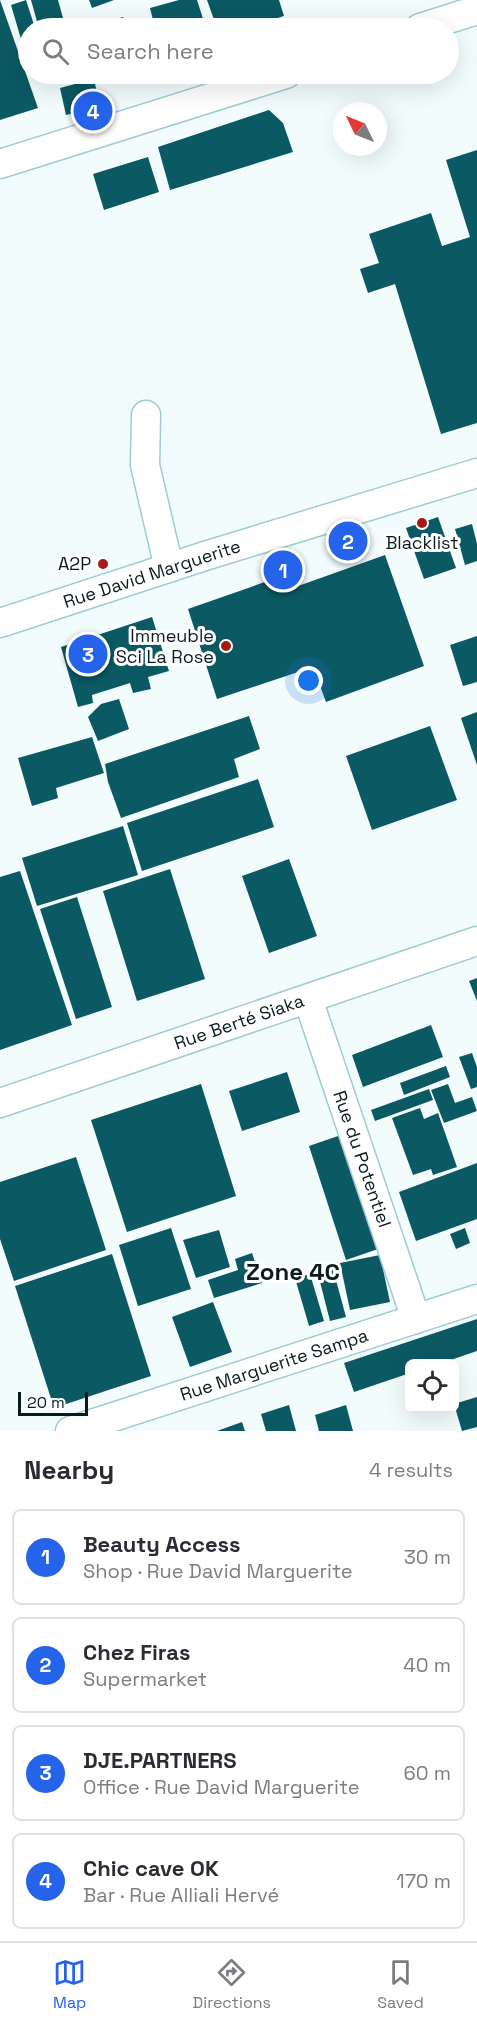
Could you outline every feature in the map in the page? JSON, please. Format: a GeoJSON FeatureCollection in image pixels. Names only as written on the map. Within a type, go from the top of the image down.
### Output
{"type":"FeatureCollection","features":[{"type":"Feature","properties":{"kind":"street"},"geometry":{"type":"LineString","coordinates":[[452,18],[477,10]]}},
{"type":"Feature","properties":{"kind":"street"},"geometry":{"type":"LineString","coordinates":[[0,164],[254,84]]}},
{"type":"Feature","properties":{"kind":"street"},"geometry":{"type":"LineString","coordinates":[[146,415],[145,465],[169,568]]}},
{"type":"Feature","properties":{"kind":"street","name":"Rue David Marguerite"},"geometry":{"type":"LineString","coordinates":[[0,623],[477,473]]}},
{"type":"Feature","properties":{"kind":"street","name":"Rue Berté Siaka"},"geometry":{"type":"LineString","coordinates":[[0,1103],[477,941]]}},
{"type":"Feature","properties":{"kind":"street","name":"Rue du Potentiel"},"geometry":{"type":"LineString","coordinates":[[308,999],[416,1318]]}},
{"type":"Feature","properties":{"kind":"street","name":"Rue Marguerite Sampa"},"geometry":{"type":"LineString","coordinates":[[70,1431],[477,1299]]}},
{"type":"Feature","properties":{"kind":"building"},"geometry":{"type":"Polygon","coordinates":[[[0,0],[18,51],[18,84],[30,84],[38,108],[0,120],[0,0]]]}},
{"type":"Feature","properties":{"kind":"building"},"geometry":{"type":"Polygon","coordinates":[[[26,0],[32,18],[18,18],[18,29],[11,5],[26,0]]]}},
{"type":"Feature","properties":{"kind":"building"},"geometry":{"type":"Polygon","coordinates":[[[31,0],[58,0],[63,18],[36,18],[31,0]]]}},
{"type":"Feature","properties":{"kind":"building"},"geometry":{"type":"Polygon","coordinates":[[[89,0],[114,0],[92,8],[89,0]]]}},
{"type":"Feature","properties":{"kind":"building"},"geometry":{"type":"Polygon","coordinates":[[[179,0],[197,0],[203,18],[152,18],[150,8],[179,0]]]}},
{"type":"Feature","properties":{"kind":"building"},"geometry":{"type":"Polygon","coordinates":[[[207,0],[279,0],[284,16],[278,18],[213,18],[207,0]]]}},
{"type":"Feature","properties":{"kind":"building"},"geometry":{"type":"Polygon","coordinates":[[[75,84],[95,84],[100,107],[66,115],[60,88],[75,84]]]}},
{"type":"Feature","properties":{"kind":"building"},"geometry":{"type":"Polygon","coordinates":[[[269,110],[283,123],[293,152],[170,190],[158,147],[269,110]]]}},
{"type":"Feature","properties":{"kind":"building"},"geometry":{"type":"Polygon","coordinates":[[[477,150],[477,423],[441,434],[395,284],[368,293],[360,269],[379,263],[369,234],[431,213],[442,246],[470,237],[446,160],[477,150]]]}},
{"type":"Feature","properties":{"kind":"building"},"geometry":{"type":"Polygon","coordinates":[[[148,157],[159,192],[104,210],[93,174],[148,157]]]}},
{"type":"Feature","properties":{"kind":"building"},"geometry":{"type":"Polygon","coordinates":[[[438,517],[456,568],[424,579],[406,528],[438,517]]]}},
{"type":"Feature","properties":{"kind":"building"},"geometry":{"type":"Polygon","coordinates":[[[472,524],[477,544],[477,561],[465,565],[455,529],[472,524]]]}},
{"type":"Feature","properties":{"kind":"building"},"geometry":{"type":"Polygon","coordinates":[[[385,555],[424,666],[326,702],[313,667],[217,699],[188,609],[282,576],[287,590],[385,555]]]}},
{"type":"Feature","properties":{"kind":"building"},"geometry":{"type":"Polygon","coordinates":[[[152,617],[169,671],[148,677],[151,689],[133,693],[130,683],[92,695],[93,703],[78,707],[61,647],[152,617]]]}},
{"type":"Feature","properties":{"kind":"building"},"geometry":{"type":"Polygon","coordinates":[[[477,636],[477,682],[463,686],[450,645],[477,636]]]}},
{"type":"Feature","properties":{"kind":"building"},"geometry":{"type":"Polygon","coordinates":[[[119,699],[129,729],[98,741],[88,717],[101,704],[119,699]]]}},
{"type":"Feature","properties":{"kind":"building"},"geometry":{"type":"Polygon","coordinates":[[[477,712],[477,765],[461,718],[477,712]]]}},
{"type":"Feature","properties":{"kind":"building"},"geometry":{"type":"Polygon","coordinates":[[[249,716],[260,749],[234,759],[239,777],[121,818],[108,782],[105,764],[249,716]]]}},
{"type":"Feature","properties":{"kind":"building"},"geometry":{"type":"Polygon","coordinates":[[[430,726],[457,800],[372,830],[346,756],[430,726]]]}},
{"type":"Feature","properties":{"kind":"building"},"geometry":{"type":"Polygon","coordinates":[[[92,737],[104,773],[56,788],[58,798],[32,806],[18,758],[92,737]]]}},
{"type":"Feature","properties":{"kind":"building"},"geometry":{"type":"Polygon","coordinates":[[[258,779],[274,827],[142,871],[127,823],[258,779]]]}},
{"type":"Feature","properties":{"kind":"building"},"geometry":{"type":"Polygon","coordinates":[[[123,826],[138,875],[37,906],[22,858],[123,826]]]}},
{"type":"Feature","properties":{"kind":"building"},"geometry":{"type":"Polygon","coordinates":[[[289,859],[317,936],[269,953],[242,876],[289,859]]]}},
{"type":"Feature","properties":{"kind":"building"},"geometry":{"type":"Polygon","coordinates":[[[170,869],[205,979],[137,1001],[103,891],[170,869]]]}},
{"type":"Feature","properties":{"kind":"building"},"geometry":{"type":"Polygon","coordinates":[[[20,871],[72,1025],[0,1050],[0,877],[20,871]]]}},
{"type":"Feature","properties":{"kind":"building"},"geometry":{"type":"Polygon","coordinates":[[[77,897],[112,1007],[76,1019],[40,909],[77,897]]]}},
{"type":"Feature","properties":{"kind":"building"},"geometry":{"type":"Polygon","coordinates":[[[477,978],[477,1001],[469,981],[477,978]]]}},
{"type":"Feature","properties":{"kind":"building"},"geometry":{"type":"Polygon","coordinates":[[[431,1025],[443,1057],[363,1087],[352,1055],[431,1025]]]}},
{"type":"Feature","properties":{"kind":"building"},"geometry":{"type":"Polygon","coordinates":[[[472,1053],[477,1067],[477,1087],[471,1089],[459,1057],[472,1053]]]}},
{"type":"Feature","properties":{"kind":"building"},"geometry":{"type":"Polygon","coordinates":[[[446,1066],[450,1077],[404,1095],[400,1083],[446,1066]]]}},
{"type":"Feature","properties":{"kind":"building"},"geometry":{"type":"Polygon","coordinates":[[[287,1072],[300,1112],[242,1131],[229,1091],[287,1072]]]}},
{"type":"Feature","properties":{"kind":"building"},"geometry":{"type":"Polygon","coordinates":[[[201,1084],[236,1196],[127,1232],[91,1120],[201,1084]]]}},
{"type":"Feature","properties":{"kind":"building"},"geometry":{"type":"Polygon","coordinates":[[[448,1084],[455,1103],[472,1097],[477,1111],[444,1123],[431,1090],[448,1084]]]}},
{"type":"Feature","properties":{"kind":"building"},"geometry":{"type":"Polygon","coordinates":[[[429,1089],[433,1100],[375,1121],[371,1110],[429,1089]]]}},
{"type":"Feature","properties":{"kind":"building"},"geometry":{"type":"Polygon","coordinates":[[[420,1108],[424,1119],[438,1113],[457,1167],[433,1175],[431,1169],[413,1175],[392,1118],[420,1108]]]}},
{"type":"Feature","properties":{"kind":"building"},"geometry":{"type":"Polygon","coordinates":[[[341,1135],[378,1249],[346,1260],[309,1146],[341,1135]]]}},
{"type":"Feature","properties":{"kind":"building"},"geometry":{"type":"Polygon","coordinates":[[[76,1157],[106,1250],[14,1281],[0,1239],[0,1182],[76,1157]]]}},
{"type":"Feature","properties":{"kind":"building"},"geometry":{"type":"Polygon","coordinates":[[[477,1163],[477,1219],[416,1241],[399,1192],[477,1163]]]}},
{"type":"Feature","properties":{"kind":"building"},"geometry":{"type":"Polygon","coordinates":[[[171,1228],[191,1289],[138,1306],[119,1245],[171,1228]]]}},
{"type":"Feature","properties":{"kind":"building"},"geometry":{"type":"Polygon","coordinates":[[[465,1228],[470,1243],[456,1249],[450,1234],[465,1228]]]}},
{"type":"Feature","properties":{"kind":"building"},"geometry":{"type":"Polygon","coordinates":[[[219,1230],[230,1267],[196,1278],[183,1240],[219,1230]]]}},
{"type":"Feature","properties":{"kind":"building"},"geometry":{"type":"Polygon","coordinates":[[[252,1253],[262,1283],[214,1298],[208,1280],[238,1270],[235,1259],[252,1253]]]}},
{"type":"Feature","properties":{"kind":"building"},"geometry":{"type":"Polygon","coordinates":[[[112,1254],[151,1376],[54,1408],[15,1286],[112,1254]]]}},
{"type":"Feature","properties":{"kind":"building"},"geometry":{"type":"Polygon","coordinates":[[[380,1255],[390,1302],[350,1310],[340,1263],[380,1255]]]}},
{"type":"Feature","properties":{"kind":"building"},"geometry":{"type":"Polygon","coordinates":[[[333,1269],[346,1317],[330,1321],[318,1274],[333,1269]]]}},
{"type":"Feature","properties":{"kind":"building"},"geometry":{"type":"Polygon","coordinates":[[[310,1274],[324,1321],[309,1326],[295,1278],[310,1274]]]}},
{"type":"Feature","properties":{"kind":"building"},"geometry":{"type":"Polygon","coordinates":[[[213,1302],[232,1352],[190,1367],[172,1317],[213,1302]]]}},
{"type":"Feature","properties":{"kind":"building"},"geometry":{"type":"Polygon","coordinates":[[[477,1319],[477,1351],[454,1359],[405,1359],[405,1375],[354,1392],[344,1363],[477,1319]]]}},
{"type":"Feature","properties":{"kind":"building"},"geometry":{"type":"Polygon","coordinates":[[[477,1397],[477,1427],[462,1431],[457,1413],[459,1413],[459,1402],[477,1397]]]}},
{"type":"Feature","properties":{"kind":"building"},"geometry":{"type":"Polygon","coordinates":[[[289,1405],[296,1431],[266,1431],[261,1414],[289,1405]]]}},
{"type":"Feature","properties":{"kind":"building"},"geometry":{"type":"Polygon","coordinates":[[[346,1405],[353,1431],[319,1431],[315,1415],[346,1405]]]}},
{"type":"Feature","properties":{"kind":"building"},"geometry":{"type":"Polygon","coordinates":[[[242,1422],[245,1431],[217,1431],[242,1422]]]}},
{"type":"Feature","properties":{"kind":"place","name":"Chic cave OK"},"geometry":{"type":"Point","coordinates":[93,111]}},
{"type":"Feature","properties":{"kind":"place","name":"Blacklist"},"geometry":{"type":"Point","coordinates":[422,523]}},
{"type":"Feature","properties":{"kind":"place","name":"Chez Firas"},"geometry":{"type":"Point","coordinates":[348,541]}},
{"type":"Feature","properties":{"kind":"place","name":"A2P"},"geometry":{"type":"Point","coordinates":[103,564]}},
{"type":"Feature","properties":{"kind":"place","name":"Beauty Access"},"geometry":{"type":"Point","coordinates":[283,570]}},
{"type":"Feature","properties":{"kind":"place","name":"Immeuble Sci La Rose"},"geometry":{"type":"Point","coordinates":[226,646]}},
{"type":"Feature","properties":{"kind":"place","name":"DJE.PARTNERS"},"geometry":{"type":"Point","coordinates":[88,654]}},
{"type":"Feature","properties":{"kind":"district","name":"Zone 4C"},"geometry":{"type":"Point","coordinates":[293,1272]}}]}
